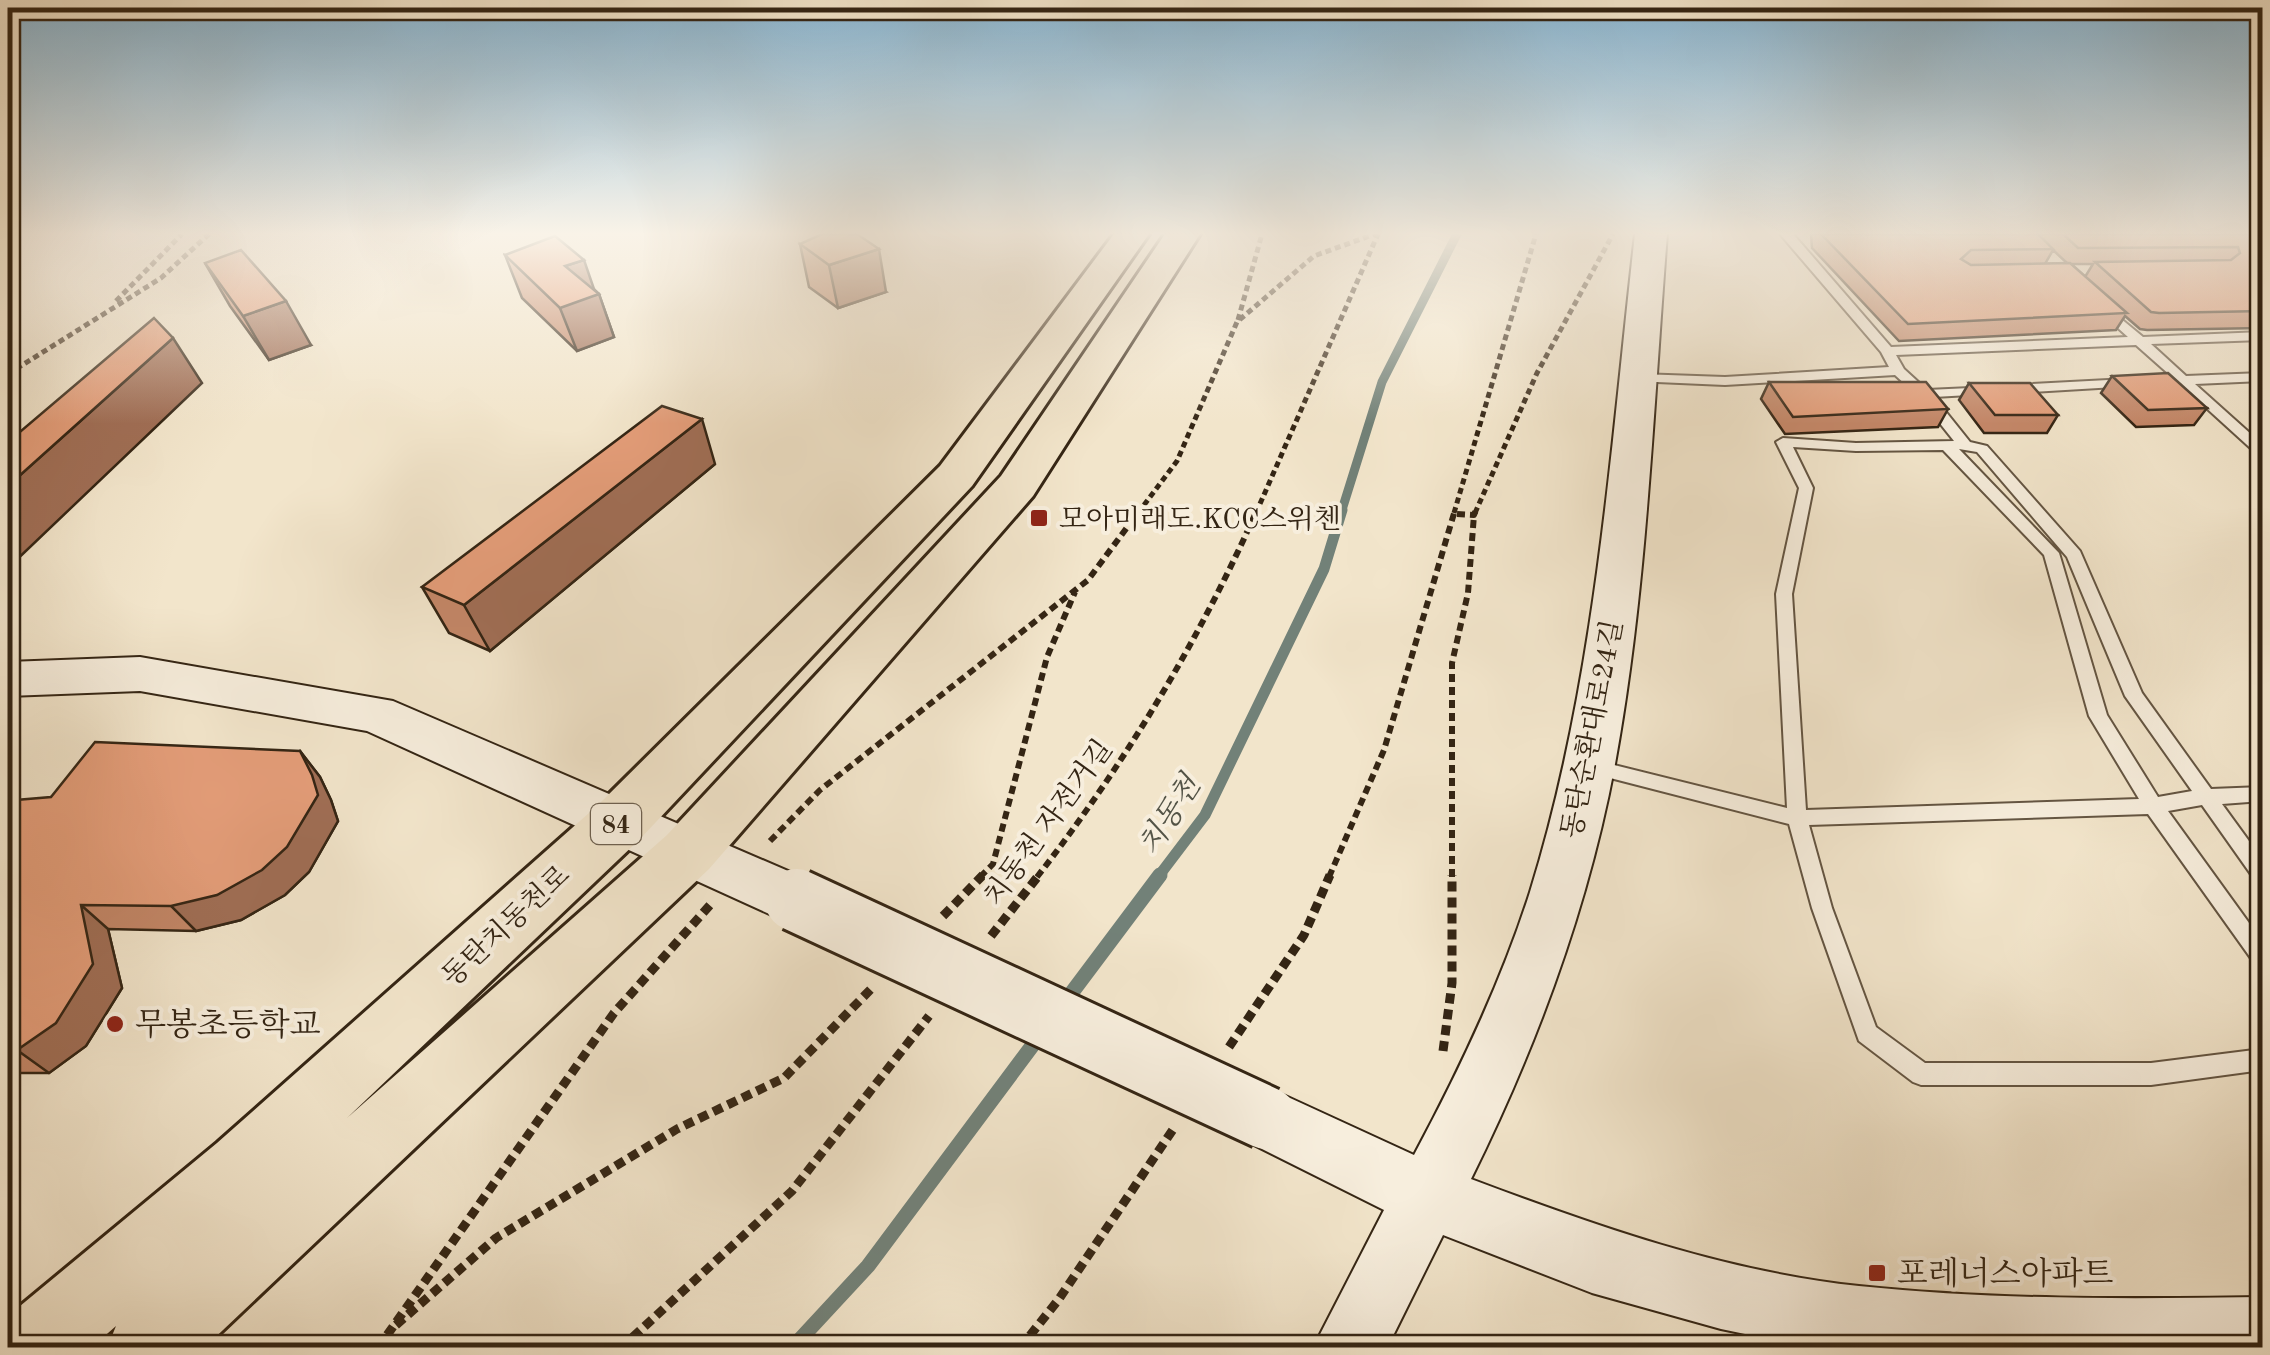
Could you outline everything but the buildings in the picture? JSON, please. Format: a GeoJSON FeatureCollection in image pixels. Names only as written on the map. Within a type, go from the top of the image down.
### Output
{"type":"FeatureCollection","features":[{"type":"Feature","properties":{"kind":"main road","name":"동탄치동천로"},"geometry":{"type":"LineString","coordinates":[[30,1348],[242,1168],[619,822],[956,476],[1083,297]]}},
{"type":"Feature","properties":{"kind":"main road","name":"84"},"geometry":{"type":"LineString","coordinates":[[146,1348],[713,864],[1017,486],[1141,297]]}},
{"type":"Feature","properties":{"kind":"street","name":"동탄순환대로24길"},"geometry":{"type":"LineString","coordinates":[[1348,1348],[1454,1144],[1519,1001],[1557,893],[1589,766],[1612,630],[1646,297]]}},
{"type":"Feature","properties":{"kind":"street"},"geometry":{"type":"LineString","coordinates":[[8,679],[140,674],[376,714],[796,900],[1425,1195],[1592,1259],[1721,1294],[1856,1321],[2081,1336],[2262,1332]]}},
{"type":"Feature","properties":{"kind":"lane"},"geometry":{"type":"LineString","coordinates":[[1841,297],[1887,351],[1898,371],[1924,394],[1957,446],[2050,553],[2098,716],[2153,806],[2262,957]]}},
{"type":"Feature","properties":{"kind":"lane"},"geometry":{"type":"LineString","coordinates":[[2096,301],[2262,450]]}},
{"type":"Feature","properties":{"kind":"lane"},"geometry":{"type":"LineString","coordinates":[[1887,351],[2262,336]]}},
{"type":"Feature","properties":{"kind":"lane"},"geometry":{"type":"LineString","coordinates":[[1639,378],[1725,381],[1898,371]]}},
{"type":"Feature","properties":{"kind":"lane"},"geometry":{"type":"LineString","coordinates":[[1924,394],[2262,378]]}},
{"type":"Feature","properties":{"kind":"lane"},"geometry":{"type":"LineString","coordinates":[[2262,874],[2134,696],[2074,555],[1982,450],[1783,442],[1806,488],[1784,594],[1797,818],[1822,908],[1867,1034],[1921,1074],[2152,1074],[2262,1060]]}},
{"type":"Feature","properties":{"kind":"lane"},"geometry":{"type":"LineString","coordinates":[[1589,766],[1797,818],[2153,806],[2204,797],[2262,794]]}},
{"type":"Feature","properties":{"kind":"path"},"geometry":{"type":"LineString","coordinates":[[104,312],[120,297]]}},
{"type":"Feature","properties":{"kind":"path"},"geometry":{"type":"LineString","coordinates":[[8,374],[129,297]]}},
{"type":"Feature","properties":{"kind":"path"},"geometry":{"type":"LineString","coordinates":[[378,1348],[614,1013],[713,864],[820,790],[1088,580],[1177,460],[1244,297]]}},
{"type":"Feature","properties":{"kind":"path"},"geometry":{"type":"LineString","coordinates":[[1237,322],[1266,297]]}},
{"type":"Feature","properties":{"kind":"path","name":"치동천 자전거길"},"geometry":{"type":"LineString","coordinates":[[989,939],[1106,788],[1231,570],[1350,297]]}},
{"type":"Feature","properties":{"kind":"path"},"geometry":{"type":"LineString","coordinates":[[1226,1051],[1304,935],[1384,750],[1518,297]]}},
{"type":"Feature","properties":{"kind":"path"},"geometry":{"type":"LineString","coordinates":[[1442,1056],[1452,965],[1452,664],[1468,593],[1474,515],[1537,373],[1578,297]]}},
{"type":"Feature","properties":{"kind":"path"},"geometry":{"type":"LineString","coordinates":[[1457,514],[1474,515]]}},
{"type":"Feature","properties":{"kind":"path"},"geometry":{"type":"LineString","coordinates":[[930,928],[994,864],[1047,657],[1076,590]]}},
{"type":"Feature","properties":{"kind":"path"},"geometry":{"type":"LineString","coordinates":[[388,1332],[496,1238],[677,1130],[784,1078],[877,983]]}},
{"type":"Feature","properties":{"kind":"path"},"geometry":{"type":"LineString","coordinates":[[620,1348],[792,1191],[931,1013]]}},
{"type":"Feature","properties":{"kind":"path"},"geometry":{"type":"LineString","coordinates":[[1020,1348],[1059,1299],[1182,1117]]}},
{"type":"Feature","properties":{"kind":"waterway","name":"치동천"},"geometry":{"type":"LineString","coordinates":[[1341,513],[1382,382],[1425,297]]}},
{"type":"Feature","properties":{"kind":"waterway","name":"치동천"},"geometry":{"type":"LineString","coordinates":[[1158,877],[1205,815],[1324,569],[1342,510]]}},
{"type":"Feature","properties":{"kind":"waterway","name":"치동천"},"geometry":{"type":"LineString","coordinates":[[1064,1003],[1160,875]]}},
{"type":"Feature","properties":{"kind":"waterway","name":"치동천"},"geometry":{"type":"LineString","coordinates":[[792,1348],[868,1266],[1041,1034]]}},
{"type":"Feature","properties":{"kind":"place","name":"모아미래도.KCC스위첸"},"geometry":{"type":"Point","coordinates":[1039,518]}},
{"type":"Feature","properties":{"kind":"place","name":"무봉초등학교"},"geometry":{"type":"Point","coordinates":[115,1024]}},
{"type":"Feature","properties":{"kind":"place","name":"포레너스아파트"},"geometry":{"type":"Point","coordinates":[1877,1273]}}]}
